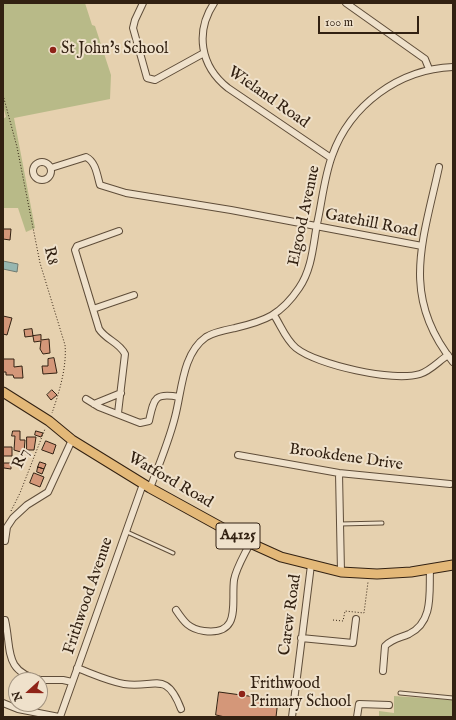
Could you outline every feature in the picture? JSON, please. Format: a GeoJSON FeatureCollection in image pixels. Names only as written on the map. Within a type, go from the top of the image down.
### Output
{"type":"FeatureCollection","features":[{"type":"Feature","properties":{"kind":"main road","name":"Watford Road"},"geometry":{"type":"LineString","coordinates":[[3,392],[49,421],[72,440],[146,486],[250,543],[280,557],[341,572],[370,573],[430,570],[453,565]]}},
{"type":"Feature","properties":{"kind":"street"},"geometry":{"type":"LineString","coordinates":[[143,3],[135,20],[134,28],[145,74],[149,79],[155,80],[204,53]]}},
{"type":"Feature","properties":{"kind":"street","name":"Wieland Road"},"geometry":{"type":"LineString","coordinates":[[214,3],[204,24],[202,39],[204,53],[211,70],[219,81],[331,158]]}},
{"type":"Feature","properties":{"kind":"street"},"geometry":{"type":"LineString","coordinates":[[346,3],[425,59],[429,69]]}},
{"type":"Feature","properties":{"kind":"street","name":"Elgood Avenue"},"geometry":{"type":"LineString","coordinates":[[146,486],[175,417],[187,363],[200,342],[207,336],[274,316],[290,300],[303,281],[310,263],[331,158],[346,128],[370,100],[396,82],[429,69],[453,67]]}},
{"type":"Feature","properties":{"kind":"street","name":"Gatehill Road"},"geometry":{"type":"LineString","coordinates":[[51,168],[86,157],[94,166],[100,185],[126,193],[231,210],[422,246],[419,282],[423,305],[433,332],[453,362]]}},
{"type":"Feature","properties":{"kind":"street"},"geometry":{"type":"LineString","coordinates":[[422,246],[439,167]]}},
{"type":"Feature","properties":{"kind":"street"},"geometry":{"type":"LineString","coordinates":[[118,414],[125,354],[121,347],[107,339],[102,334],[75,250],[77,246],[119,231]]}},
{"type":"Feature","properties":{"kind":"street"},"geometry":{"type":"LineString","coordinates":[[93,309],[134,295]]}},
{"type":"Feature","properties":{"kind":"street"},"geometry":{"type":"LineString","coordinates":[[274,316],[288,339],[296,348],[337,366],[391,375],[418,374],[424,372],[448,355]]}},
{"type":"Feature","properties":{"kind":"street"},"geometry":{"type":"LineString","coordinates":[[94,404],[121,393]]}},
{"type":"Feature","properties":{"kind":"street"},"geometry":{"type":"LineString","coordinates":[[86,399],[94,404],[140,423],[146,423],[150,421],[154,400],[159,396],[165,395],[179,398]]}},
{"type":"Feature","properties":{"kind":"street"},"geometry":{"type":"LineString","coordinates":[[5,541],[5,527],[27,505],[48,492],[72,440]]}},
{"type":"Feature","properties":{"kind":"street","name":"Brookdene Drive"},"geometry":{"type":"LineString","coordinates":[[238,455],[339,473],[450,484]]}},
{"type":"Feature","properties":{"kind":"street"},"geometry":{"type":"LineString","coordinates":[[339,473],[341,572]]}},
{"type":"Feature","properties":{"kind":"street","name":"Frithwood Avenue"},"geometry":{"type":"LineString","coordinates":[[60,717],[125,531],[146,486]]}},
{"type":"Feature","properties":{"kind":"street"},"geometry":{"type":"LineString","coordinates":[[176,610],[186,624],[196,630],[217,632],[228,626],[233,612],[234,580],[250,543]]}},
{"type":"Feature","properties":{"kind":"street","name":"Carew Road"},"geometry":{"type":"LineString","coordinates":[[292,717],[311,565]]}},
{"type":"Feature","properties":{"kind":"street"},"geometry":{"type":"LineString","coordinates":[[383,671],[385,646],[391,640],[410,634],[422,625],[427,616],[430,570]]}},
{"type":"Feature","properties":{"kind":"street"},"geometry":{"type":"LineString","coordinates":[[301,638],[354,643],[356,619]]}},
{"type":"Feature","properties":{"kind":"street"},"geometry":{"type":"LineString","coordinates":[[5,620],[10,638],[10,658],[13,665],[23,672]]}},
{"type":"Feature","properties":{"kind":"street"},"geometry":{"type":"LineString","coordinates":[[77,668],[107,680],[127,684],[158,682],[167,686],[177,698],[181,709]]}},
{"type":"Feature","properties":{"kind":"street"},"geometry":{"type":"LineString","coordinates":[[48,680],[63,680],[72,682]]}},
{"type":"Feature","properties":{"kind":"street"},"geometry":{"type":"LineString","coordinates":[[3,703],[18,710],[60,717]]}},
{"type":"Feature","properties":{"kind":"street"},"geometry":{"type":"LineString","coordinates":[[357,717],[359,704],[389,705]]}},
{"type":"Feature","properties":{"kind":"lane"},"geometry":{"type":"LineString","coordinates":[[340,524],[382,523]]}},
{"type":"Feature","properties":{"kind":"lane"},"geometry":{"type":"LineString","coordinates":[[125,531],[173,553]]}},
{"type":"Feature","properties":{"kind":"lane"},"geometry":{"type":"LineString","coordinates":[[400,693],[453,698]]}},
{"type":"Feature","properties":{"kind":"path","name":"R8"},"geometry":{"type":"LineString","coordinates":[[3,95],[17,147],[30,223],[40,263],[65,345],[65,359],[60,386],[49,421]]}},
{"type":"Feature","properties":{"kind":"path","name":"R7"},"geometry":{"type":"LineString","coordinates":[[10,513],[20,493],[49,421]]}},
{"type":"Feature","properties":{"kind":"path"},"geometry":{"type":"LineString","coordinates":[[333,620],[343,621],[345,611],[364,613],[370,573]]}},
{"type":"Feature","properties":{"kind":"green space","name":"St John's School"},"geometry":{"type":"Polygon","coordinates":[[[3,3],[85,3],[92,25],[95,26],[111,75],[110,99],[14,118],[35,228],[26,232],[18,208],[3,208],[3,119],[6,117],[3,105],[3,3]]]}},
{"type":"Feature","properties":{"kind":"green space"},"geometry":{"type":"Polygon","coordinates":[[[394,696],[453,700],[453,717],[379,717],[379,711],[394,713],[394,696]]]}},
{"type":"Feature","properties":{"kind":"water"},"geometry":{"type":"Polygon","coordinates":[[[3,261],[18,264],[17,272],[3,269],[3,261]]]}},
{"type":"Feature","properties":{"kind":"building"},"geometry":{"type":"Polygon","coordinates":[[[3,229],[11,229],[10,240],[3,239],[3,229]]]}},
{"type":"Feature","properties":{"kind":"building"},"geometry":{"type":"Polygon","coordinates":[[[3,316],[12,318],[7,335],[3,334],[3,316]]]}},
{"type":"Feature","properties":{"kind":"building"},"geometry":{"type":"Polygon","coordinates":[[[32,329],[33,336],[25,337],[24,330],[32,329]]]}},
{"type":"Feature","properties":{"kind":"building"},"geometry":{"type":"Polygon","coordinates":[[[41,335],[41,340],[49,339],[50,353],[43,354],[40,349],[41,341],[34,342],[33,336],[41,335]]]}},
{"type":"Feature","properties":{"kind":"building"},"geometry":{"type":"Polygon","coordinates":[[[54,358],[57,373],[43,374],[42,366],[48,366],[48,359],[54,358]]]}},
{"type":"Feature","properties":{"kind":"building"},"geometry":{"type":"Polygon","coordinates":[[[3,359],[14,359],[14,367],[22,366],[23,378],[14,378],[13,375],[6,375],[6,372],[3,372],[3,359]]]}},
{"type":"Feature","properties":{"kind":"building"},"geometry":{"type":"Polygon","coordinates":[[[52,390],[57,395],[51,400],[47,395],[52,390]]]}},
{"type":"Feature","properties":{"kind":"building"},"geometry":{"type":"Polygon","coordinates":[[[13,431],[20,431],[20,440],[25,440],[24,453],[14,450],[15,436],[12,436],[13,431]]]}},
{"type":"Feature","properties":{"kind":"building"},"geometry":{"type":"Polygon","coordinates":[[[36,431],[43,433],[41,437],[35,435],[36,431]]]}},
{"type":"Feature","properties":{"kind":"building"},"geometry":{"type":"Polygon","coordinates":[[[27,437],[36,437],[34,450],[27,450],[27,437]]]}},
{"type":"Feature","properties":{"kind":"building"},"geometry":{"type":"Polygon","coordinates":[[[46,441],[56,445],[53,454],[42,450],[46,441]]]}},
{"type":"Feature","properties":{"kind":"building"},"geometry":{"type":"Polygon","coordinates":[[[3,447],[12,447],[12,456],[3,456],[3,447]]]}},
{"type":"Feature","properties":{"kind":"building"},"geometry":{"type":"Polygon","coordinates":[[[40,462],[46,464],[44,469],[38,467],[40,462]]]}},
{"type":"Feature","properties":{"kind":"building"},"geometry":{"type":"Polygon","coordinates":[[[4,463],[11,463],[11,469],[4,468],[4,463]]]}},
{"type":"Feature","properties":{"kind":"building"},"geometry":{"type":"Polygon","coordinates":[[[38,467],[44,469],[42,474],[37,472],[38,467]]]}},
{"type":"Feature","properties":{"kind":"building"},"geometry":{"type":"Polygon","coordinates":[[[34,473],[44,477],[40,487],[30,483],[34,473]]]}},
{"type":"Feature","properties":{"kind":"building"},"geometry":{"type":"Polygon","coordinates":[[[219,692],[278,700],[276,717],[225,717],[216,715],[219,692]]]}},
{"type":"Feature","properties":{"kind":"place","name":"St John's School"},"geometry":{"type":"Point","coordinates":[53,50]}},
{"type":"Feature","properties":{"kind":"place","name":"Frithwood Primary School"},"geometry":{"type":"Point","coordinates":[242,694]}}]}
